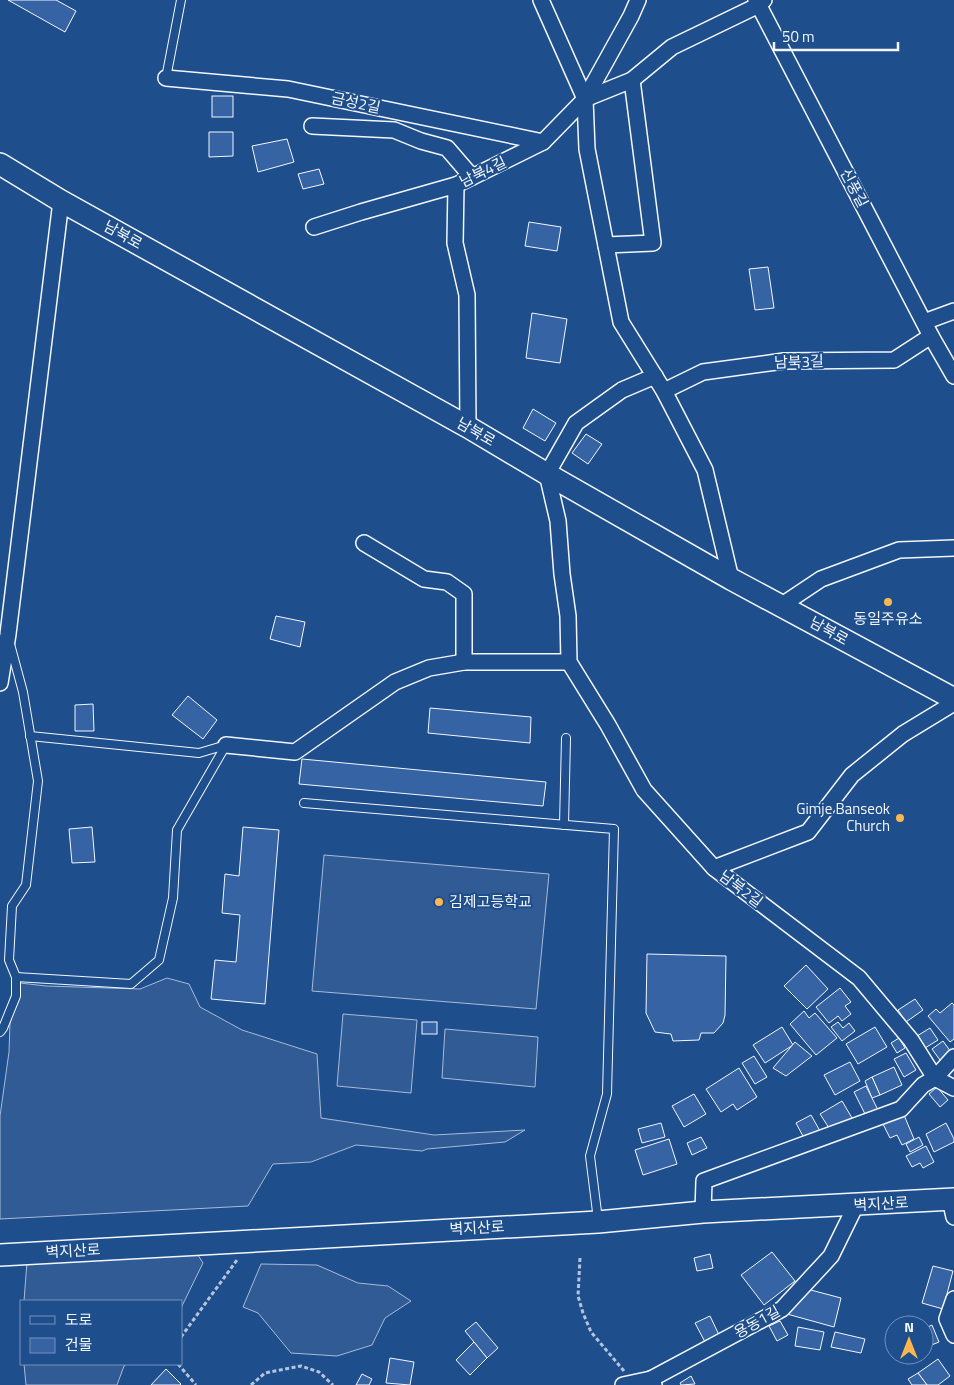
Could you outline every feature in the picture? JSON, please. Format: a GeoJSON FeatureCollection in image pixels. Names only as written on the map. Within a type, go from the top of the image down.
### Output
{"type":"FeatureCollection","features":[{"type":"Feature","properties":{"kind":"main road","name":"남북로"},"geometry":{"type":"LineString","coordinates":[[0,164],[61,201],[468,427],[732,579],[954,699]]}},
{"type":"Feature","properties":{"kind":"main road","name":"벽지산로"},"geometry":{"type":"LineString","coordinates":[[0,1255],[598,1222],[703,1212],[856,1205],[953,1205]]}},
{"type":"Feature","properties":{"kind":"street"},"geometry":{"type":"LineString","coordinates":[[541,0],[585,99],[587,149],[621,322],[664,391],[705,470],[732,579]]}},
{"type":"Feature","properties":{"kind":"street"},"geometry":{"type":"LineString","coordinates":[[585,99],[638,0]]}},
{"type":"Feature","properties":{"kind":"street","name":"남북4길"},"geometry":{"type":"LineString","coordinates":[[314,227],[456,185],[543,142],[585,99],[632,80],[672,47],[760,2]]}},
{"type":"Feature","properties":{"kind":"street","name":"신풍길"},"geometry":{"type":"LineString","coordinates":[[760,2],[954,376]]}},
{"type":"Feature","properties":{"kind":"street","name":"금성2길"},"geometry":{"type":"LineString","coordinates":[[166,78],[288,89],[543,142]]}},
{"type":"Feature","properties":{"kind":"street"},"geometry":{"type":"LineString","coordinates":[[606,245],[653,243],[632,80]]}},
{"type":"Feature","properties":{"kind":"street"},"geometry":{"type":"LineString","coordinates":[[312,126],[394,130],[421,141],[447,148],[472,177]]}},
{"type":"Feature","properties":{"kind":"street"},"geometry":{"type":"LineString","coordinates":[[456,185],[455,243],[467,295],[468,427]]}},
{"type":"Feature","properties":{"kind":"street"},"geometry":{"type":"LineString","coordinates":[[0,683],[8,634],[61,201]]}},
{"type":"Feature","properties":{"kind":"street","name":"남북3길"},"geometry":{"type":"LineString","coordinates":[[664,391],[703,372],[784,361],[894,360],[928,329],[954,311]]}},
{"type":"Feature","properties":{"kind":"street"},"geometry":{"type":"LineString","coordinates":[[655,376],[622,390],[576,423],[547,474],[558,521],[562,574],[568,616],[569,662],[608,725],[644,790],[714,868]]}},
{"type":"Feature","properties":{"kind":"street"},"geometry":{"type":"LineString","coordinates":[[364,543],[424,579],[447,582],[464,594],[464,662]]}},
{"type":"Feature","properties":{"kind":"street"},"geometry":{"type":"LineString","coordinates":[[782,605],[821,579],[899,550],[954,548]]}},
{"type":"Feature","properties":{"kind":"street"},"geometry":{"type":"LineString","coordinates":[[226,746],[295,752],[395,682],[429,668],[464,662],[569,662]]}},
{"type":"Feature","properties":{"kind":"street","name":"남북2길"},"geometry":{"type":"LineString","coordinates":[[714,868],[808,832],[852,775],[903,734],[954,703]]}},
{"type":"Feature","properties":{"kind":"street","name":"남북2길"},"geometry":{"type":"LineString","coordinates":[[714,868],[859,978],[912,1040],[935,1078]]}},
{"type":"Feature","properties":{"kind":"street"},"geometry":{"type":"LineString","coordinates":[[703,1212],[704,1181],[901,1109],[923,1085],[935,1078],[954,1057]]}},
{"type":"Feature","properties":{"kind":"street"},"geometry":{"type":"LineString","coordinates":[[935,1078],[954,1088]]}},
{"type":"Feature","properties":{"kind":"street","name":"용동1길"},"geometry":{"type":"LineString","coordinates":[[629,1384],[653,1382],[782,1309],[831,1256],[856,1205]]}},
{"type":"Feature","properties":{"kind":"street"},"geometry":{"type":"LineString","coordinates":[[954,1299],[947,1319],[954,1335]]}},
{"type":"Feature","properties":{"kind":"lane"},"geometry":{"type":"LineString","coordinates":[[166,78],[181,0]]}},
{"type":"Feature","properties":{"kind":"lane"},"geometry":{"type":"LineString","coordinates":[[0,1032],[16,996],[16,977],[9,960],[12,906],[26,886],[38,781],[23,692],[8,634]]}},
{"type":"Feature","properties":{"kind":"lane"},"geometry":{"type":"LineString","coordinates":[[30,736],[199,753],[226,746]]}},
{"type":"Feature","properties":{"kind":"lane"},"geometry":{"type":"LineString","coordinates":[[564,825],[566,738]]}},
{"type":"Feature","properties":{"kind":"lane"},"geometry":{"type":"LineString","coordinates":[[16,977],[131,984],[159,960],[173,898],[177,830],[226,746]]}},
{"type":"Feature","properties":{"kind":"lane"},"geometry":{"type":"LineString","coordinates":[[304,803],[614,829],[607,1094],[590,1156],[598,1222]]}},
{"type":"Feature","properties":{"kind":"path"},"geometry":{"type":"LineString","coordinates":[[182,1336],[250,1241]]}},
{"type":"Feature","properties":{"kind":"path"},"geometry":{"type":"LineString","coordinates":[[580,1258],[578,1296],[591,1332],[629,1384]]}},
{"type":"Feature","properties":{"kind":"path"},"geometry":{"type":"LineString","coordinates":[[179,1365],[196,1385]]}},
{"type":"Feature","properties":{"kind":"path"},"geometry":{"type":"LineString","coordinates":[[251,1385],[265,1373],[301,1366],[319,1372],[333,1385]]}},
{"type":"Feature","properties":{"kind":"shaded area"},"geometry":{"type":"Polygon","coordinates":[[[324,855],[549,874],[536,1009],[312,991],[324,855]]]}},
{"type":"Feature","properties":{"kind":"shaded area"},"geometry":{"type":"Polygon","coordinates":[[[167,978],[189,984],[200,1007],[242,1030],[317,1054],[321,1118],[434,1135],[525,1130],[505,1142],[422,1151],[356,1145],[311,1162],[273,1164],[248,1206],[0,1219],[0,1116],[9,1052],[10,1023],[20,983],[46,986],[140,989],[167,978]]]}},
{"type":"Feature","properties":{"kind":"shaded area"},"geometry":{"type":"Polygon","coordinates":[[[343,1014],[417,1020],[411,1093],[337,1086],[343,1014]]]}},
{"type":"Feature","properties":{"kind":"shaded area"},"geometry":{"type":"Polygon","coordinates":[[[445,1029],[538,1037],[535,1087],[442,1078],[445,1029]]]}},
{"type":"Feature","properties":{"kind":"shaded area"},"geometry":{"type":"Polygon","coordinates":[[[198,1255],[203,1263],[182,1306],[182,1300],[24,1300],[27,1262],[198,1255]]]}},
{"type":"Feature","properties":{"kind":"shaded area"},"geometry":{"type":"Polygon","coordinates":[[[261,1264],[317,1265],[358,1283],[388,1286],[411,1301],[385,1318],[372,1345],[337,1356],[291,1353],[258,1313],[243,1307],[261,1264]]]}},
{"type":"Feature","properties":{"kind":"shaded area"},"geometry":{"type":"Polygon","coordinates":[[[24,1365],[126,1365],[117,1385],[26,1385],[24,1365]]]}},
{"type":"Feature","properties":{"kind":"building"},"geometry":{"type":"Polygon","coordinates":[[[8,0],[56,0],[76,11],[65,32],[8,0]]]}},
{"type":"Feature","properties":{"kind":"building"},"geometry":{"type":"Polygon","coordinates":[[[212,96],[233,96],[233,117],[212,117],[212,96]]]}},
{"type":"Feature","properties":{"kind":"building"},"geometry":{"type":"Polygon","coordinates":[[[209,132],[233,132],[233,156],[209,157],[209,132]]]}},
{"type":"Feature","properties":{"kind":"building"},"geometry":{"type":"Polygon","coordinates":[[[287,139],[294,162],[258,172],[252,146],[287,139]]]}},
{"type":"Feature","properties":{"kind":"building"},"geometry":{"type":"Polygon","coordinates":[[[319,169],[324,184],[303,189],[298,174],[319,169]]]}},
{"type":"Feature","properties":{"kind":"building"},"geometry":{"type":"Polygon","coordinates":[[[529,222],[561,227],[557,251],[525,246],[529,222]]]}},
{"type":"Feature","properties":{"kind":"building"},"geometry":{"type":"Polygon","coordinates":[[[768,267],[774,308],[755,310],[749,269],[768,267]]]}},
{"type":"Feature","properties":{"kind":"building"},"geometry":{"type":"Polygon","coordinates":[[[532,313],[567,319],[560,363],[526,358],[532,313]]]}},
{"type":"Feature","properties":{"kind":"building"},"geometry":{"type":"Polygon","coordinates":[[[533,409],[556,423],[545,441],[523,428],[533,409]]]}},
{"type":"Feature","properties":{"kind":"building"},"geometry":{"type":"Polygon","coordinates":[[[586,434],[602,444],[588,464],[572,453],[586,434]]]}},
{"type":"Feature","properties":{"kind":"building"},"geometry":{"type":"Polygon","coordinates":[[[276,616],[305,622],[300,647],[270,639],[276,616]]]}},
{"type":"Feature","properties":{"kind":"building"},"geometry":{"type":"Polygon","coordinates":[[[188,696],[217,720],[203,739],[172,715],[188,696]]]}},
{"type":"Feature","properties":{"kind":"building"},"geometry":{"type":"Polygon","coordinates":[[[93,704],[94,731],[75,731],[75,705],[93,704]]]}},
{"type":"Feature","properties":{"kind":"building"},"geometry":{"type":"Polygon","coordinates":[[[430,708],[531,717],[530,743],[428,733],[430,708]]]}},
{"type":"Feature","properties":{"kind":"building"},"geometry":{"type":"Polygon","coordinates":[[[302,759],[546,782],[543,806],[299,784],[302,759]]]}},
{"type":"Feature","properties":{"kind":"building"},"geometry":{"type":"Polygon","coordinates":[[[92,827],[95,862],[72,863],[69,829],[92,827]]]}},
{"type":"Feature","properties":{"kind":"building"},"geometry":{"type":"Polygon","coordinates":[[[243,827],[279,830],[265,1004],[211,999],[215,960],[236,962],[240,915],[222,913],[225,874],[239,876],[243,827]]]}},
{"type":"Feature","properties":{"kind":"building"},"geometry":{"type":"Polygon","coordinates":[[[647,954],[726,956],[725,1015],[723,1023],[714,1033],[701,1033],[699,1040],[673,1041],[671,1034],[655,1032],[646,1013],[647,954]]]}},
{"type":"Feature","properties":{"kind":"building"},"geometry":{"type":"Polygon","coordinates":[[[806,965],[828,989],[807,1009],[784,986],[806,965]]]}},
{"type":"Feature","properties":{"kind":"building"},"geometry":{"type":"Polygon","coordinates":[[[840,988],[851,1002],[845,1006],[851,1014],[842,1021],[838,1016],[829,1023],[816,1007],[840,988]]]}},
{"type":"Feature","properties":{"kind":"building"},"geometry":{"type":"Polygon","coordinates":[[[915,999],[923,1010],[906,1022],[898,1010],[915,999]]]}},
{"type":"Feature","properties":{"kind":"building"},"geometry":{"type":"Polygon","coordinates":[[[952,1003],[954,1005],[954,1039],[950,1042],[928,1016],[936,1009],[940,1013],[952,1003]]]}},
{"type":"Feature","properties":{"kind":"building"},"geometry":{"type":"Polygon","coordinates":[[[804,1011],[809,1018],[815,1013],[837,1038],[816,1055],[790,1024],[804,1011]]]}},
{"type":"Feature","properties":{"kind":"building"},"geometry":{"type":"Polygon","coordinates":[[[422,1022],[437,1022],[437,1034],[422,1034],[422,1022]]]}},
{"type":"Feature","properties":{"kind":"building"},"geometry":{"type":"Polygon","coordinates":[[[838,1022],[843,1028],[849,1023],[855,1031],[842,1041],[831,1027],[838,1022]]]}},
{"type":"Feature","properties":{"kind":"building"},"geometry":{"type":"Polygon","coordinates":[[[782,1027],[793,1045],[765,1063],[753,1045],[782,1027]]]}},
{"type":"Feature","properties":{"kind":"building"},"geometry":{"type":"Polygon","coordinates":[[[875,1027],[887,1047],[858,1064],[846,1044],[875,1027]]]}},
{"type":"Feature","properties":{"kind":"building"},"geometry":{"type":"Polygon","coordinates":[[[930,1028],[938,1040],[925,1048],[917,1036],[930,1028]]]}},
{"type":"Feature","properties":{"kind":"building"},"geometry":{"type":"Polygon","coordinates":[[[899,1038],[905,1048],[897,1053],[891,1043],[899,1038]]]}},
{"type":"Feature","properties":{"kind":"building"},"geometry":{"type":"Polygon","coordinates":[[[943,1041],[951,1052],[940,1060],[932,1049],[943,1041]]]}},
{"type":"Feature","properties":{"kind":"building"},"geometry":{"type":"Polygon","coordinates":[[[795,1042],[812,1056],[786,1076],[773,1068],[795,1042]]]}},
{"type":"Feature","properties":{"kind":"building"},"geometry":{"type":"Polygon","coordinates":[[[906,1053],[916,1070],[904,1077],[894,1059],[906,1053]]]}},
{"type":"Feature","properties":{"kind":"building"},"geometry":{"type":"Polygon","coordinates":[[[754,1056],[767,1077],[755,1084],[742,1063],[754,1056]]]}},
{"type":"Feature","properties":{"kind":"building"},"geometry":{"type":"Polygon","coordinates":[[[850,1062],[860,1081],[835,1095],[824,1075],[850,1062]]]}},
{"type":"Feature","properties":{"kind":"building"},"geometry":{"type":"Polygon","coordinates":[[[894,1067],[902,1085],[880,1095],[872,1077],[894,1067]]]}},
{"type":"Feature","properties":{"kind":"building"},"geometry":{"type":"Polygon","coordinates":[[[739,1068],[757,1097],[737,1110],[733,1104],[721,1112],[706,1089],[739,1068]]]}},
{"type":"Feature","properties":{"kind":"building"},"geometry":{"type":"Polygon","coordinates":[[[872,1077],[880,1095],[872,1098],[865,1081],[872,1077]]]}},
{"type":"Feature","properties":{"kind":"building"},"geometry":{"type":"Polygon","coordinates":[[[866,1086],[878,1110],[866,1116],[854,1092],[866,1086]]]}},
{"type":"Feature","properties":{"kind":"building"},"geometry":{"type":"Polygon","coordinates":[[[937,1087],[948,1100],[940,1107],[929,1094],[937,1087]]]}},
{"type":"Feature","properties":{"kind":"building"},"geometry":{"type":"Polygon","coordinates":[[[694,1094],[706,1114],[684,1127],[672,1106],[694,1094]]]}},
{"type":"Feature","properties":{"kind":"building"},"geometry":{"type":"Polygon","coordinates":[[[842,1101],[852,1118],[831,1131],[820,1114],[842,1101]]]}},
{"type":"Feature","properties":{"kind":"building"},"geometry":{"type":"Polygon","coordinates":[[[811,1115],[820,1131],[805,1140],[796,1123],[811,1115]]]}},
{"type":"Feature","properties":{"kind":"building"},"geometry":{"type":"Polygon","coordinates":[[[904,1115],[914,1139],[902,1145],[897,1135],[890,1138],[883,1124],[904,1115]]]}},
{"type":"Feature","properties":{"kind":"building"},"geometry":{"type":"Polygon","coordinates":[[[661,1123],[665,1137],[642,1143],[638,1129],[661,1123]]]}},
{"type":"Feature","properties":{"kind":"building"},"geometry":{"type":"Polygon","coordinates":[[[946,1123],[954,1142],[934,1152],[926,1134],[946,1123]]]}},
{"type":"Feature","properties":{"kind":"building"},"geometry":{"type":"Polygon","coordinates":[[[701,1137],[707,1148],[692,1155],[687,1143],[701,1137]]]}},
{"type":"Feature","properties":{"kind":"building"},"geometry":{"type":"Polygon","coordinates":[[[919,1137],[923,1145],[910,1152],[906,1144],[919,1137]]]}},
{"type":"Feature","properties":{"kind":"building"},"geometry":{"type":"Polygon","coordinates":[[[669,1139],[677,1164],[643,1175],[635,1150],[669,1139]]]}},
{"type":"Feature","properties":{"kind":"building"},"geometry":{"type":"Polygon","coordinates":[[[926,1146],[934,1162],[923,1168],[920,1163],[912,1167],[906,1156],[926,1146]]]}},
{"type":"Feature","properties":{"kind":"building"},"geometry":{"type":"Polygon","coordinates":[[[772,1252],[795,1281],[764,1305],[741,1275],[772,1252]]]}},
{"type":"Feature","properties":{"kind":"building"},"geometry":{"type":"Polygon","coordinates":[[[710,1254],[713,1268],[697,1271],[694,1258],[710,1254]]]}},
{"type":"Feature","properties":{"kind":"building"},"geometry":{"type":"Polygon","coordinates":[[[933,1266],[953,1271],[943,1309],[922,1303],[933,1266]]]}},
{"type":"Feature","properties":{"kind":"building"},"geometry":{"type":"Polygon","coordinates":[[[807,1289],[841,1298],[834,1327],[787,1314],[807,1289]]]}},
{"type":"Feature","properties":{"kind":"building"},"geometry":{"type":"Polygon","coordinates":[[[710,1316],[719,1335],[705,1342],[695,1323],[710,1316]]]}},
{"type":"Feature","properties":{"kind":"building"},"geometry":{"type":"Polygon","coordinates":[[[780,1321],[788,1335],[777,1341],[769,1326],[780,1321]]]}},
{"type":"Feature","properties":{"kind":"building"},"geometry":{"type":"Polygon","coordinates":[[[476,1322],[498,1348],[487,1358],[465,1331],[476,1322]]]}},
{"type":"Feature","properties":{"kind":"building"},"geometry":{"type":"Polygon","coordinates":[[[798,1327],[824,1332],[820,1350],[795,1346],[798,1327]]]}},
{"type":"Feature","properties":{"kind":"building"},"geometry":{"type":"Polygon","coordinates":[[[934,1330],[939,1342],[934,1344],[934,1330]]]}},
{"type":"Feature","properties":{"kind":"building"},"geometry":{"type":"Polygon","coordinates":[[[835,1332],[865,1339],[861,1353],[831,1347],[835,1332]]]}},
{"type":"Feature","properties":{"kind":"building"},"geometry":{"type":"Polygon","coordinates":[[[474,1342],[487,1358],[470,1375],[456,1360],[474,1342]]]}},
{"type":"Feature","properties":{"kind":"building"},"geometry":{"type":"Polygon","coordinates":[[[390,1358],[414,1362],[410,1385],[386,1383],[390,1358]]]}},
{"type":"Feature","properties":{"kind":"building"},"geometry":{"type":"Polygon","coordinates":[[[938,1359],[950,1376],[938,1385],[927,1385],[918,1373],[929,1365],[934,1365],[934,1362],[938,1359]]]}},
{"type":"Feature","properties":{"kind":"building"},"geometry":{"type":"Polygon","coordinates":[[[166,1369],[181,1384],[151,1385],[166,1369]]]}},
{"type":"Feature","properties":{"kind":"building"},"geometry":{"type":"Polygon","coordinates":[[[918,1373],[927,1385],[912,1385],[908,1379],[918,1373]]]}},
{"type":"Feature","properties":{"kind":"building"},"geometry":{"type":"Polygon","coordinates":[[[362,1374],[372,1379],[369,1385],[356,1385],[362,1374]]]}},
{"type":"Feature","properties":{"kind":"building"},"geometry":{"type":"Polygon","coordinates":[[[691,1376],[695,1384],[681,1385],[680,1383],[691,1376]]]}},
{"type":"Feature","properties":{"kind":"place","name":"동일주유소"},"geometry":{"type":"Point","coordinates":[888,602]}},
{"type":"Feature","properties":{"kind":"place","name":"Gimje Banseok Church"},"geometry":{"type":"Point","coordinates":[900,818]}},
{"type":"Feature","properties":{"kind":"place","name":"김제고등학교"},"geometry":{"type":"Point","coordinates":[439,902]}}]}
